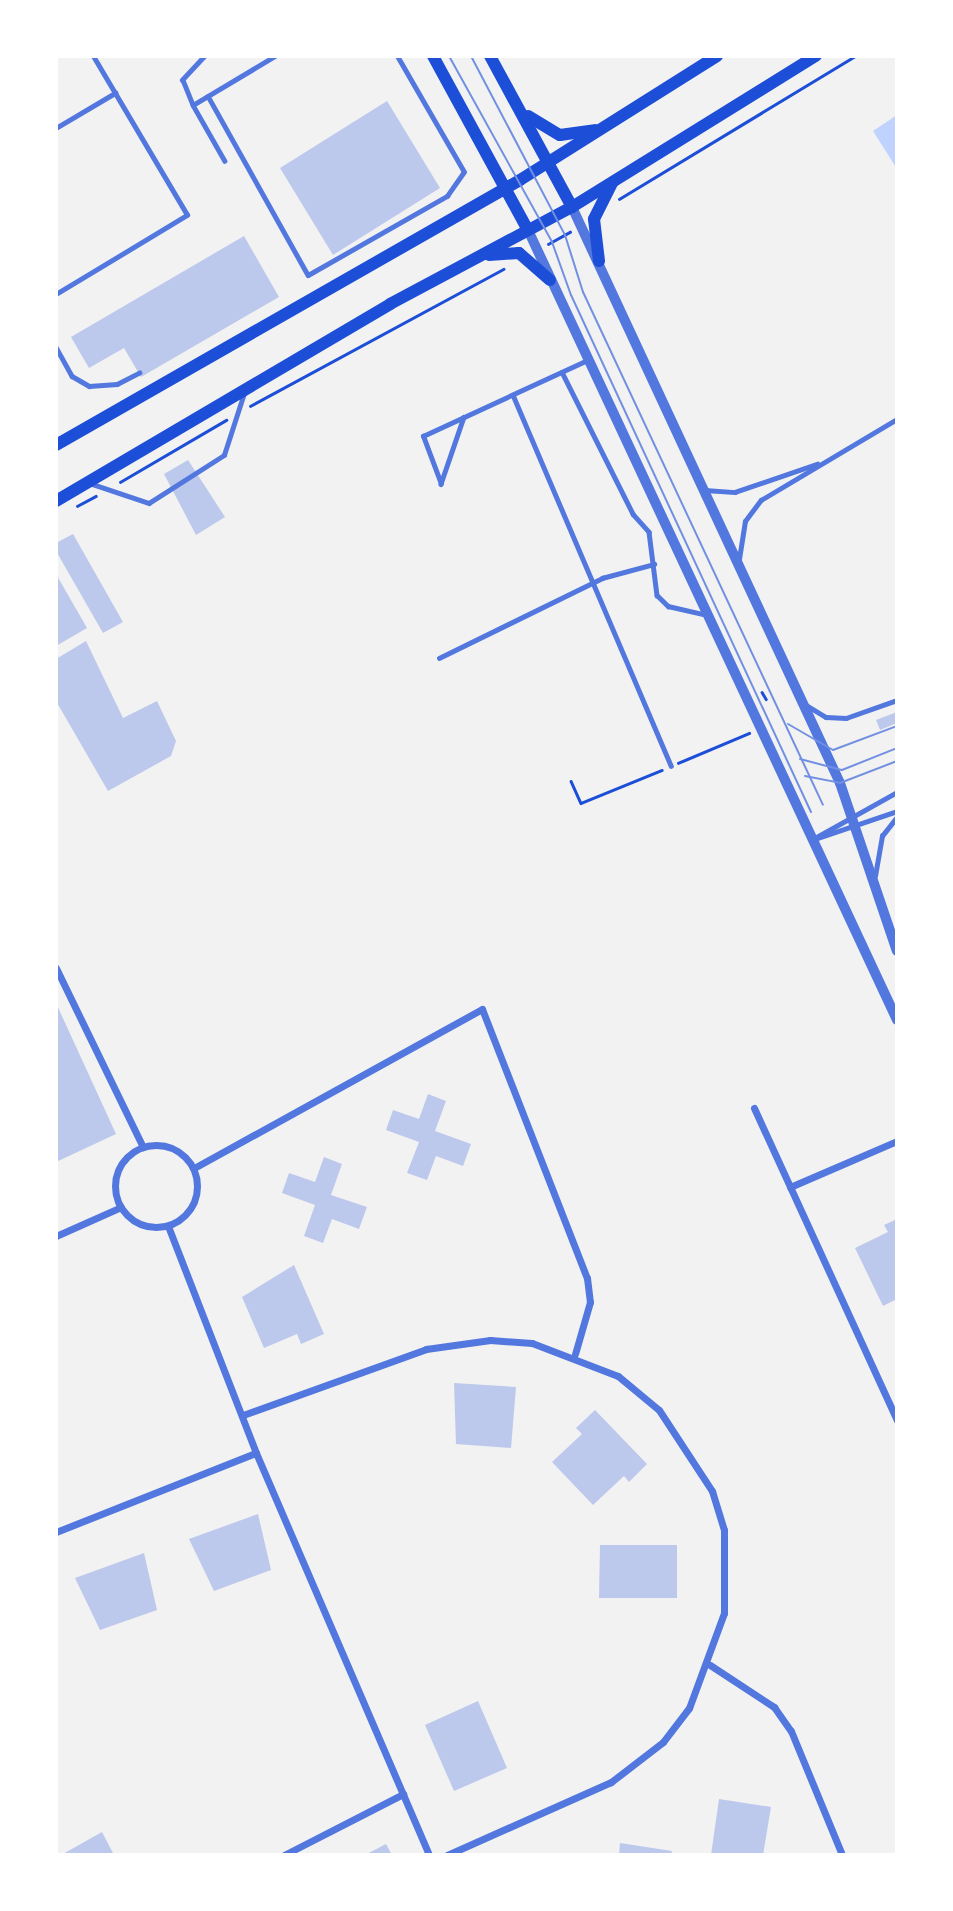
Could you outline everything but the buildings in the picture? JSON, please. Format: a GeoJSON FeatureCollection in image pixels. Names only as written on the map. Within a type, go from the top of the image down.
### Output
{"type":"FeatureCollection","features":[{"type":"Feature","properties":{"kind":"main road"},"geometry":{"type":"LineString","coordinates":[[433,56],[528,230]]}},
{"type":"Feature","properties":{"kind":"main road"},"geometry":{"type":"LineString","coordinates":[[490,56],[521,108],[572,207]]}},
{"type":"Feature","properties":{"kind":"main road"},"geometry":{"type":"LineString","coordinates":[[56,445],[507,188],[717,56]]}},
{"type":"Feature","properties":{"kind":"main road"},"geometry":{"type":"LineString","coordinates":[[56,501],[475,258],[572,207],[816,56]]}},
{"type":"Feature","properties":{"kind":"main road"},"geometry":{"type":"LineString","coordinates":[[521,108],[560,135],[609,126]]}},
{"type":"Feature","properties":{"kind":"main road"},"geometry":{"type":"LineString","coordinates":[[599,261],[594,219],[615,178]]}},
{"type":"Feature","properties":{"kind":"main road"},"geometry":{"type":"LineString","coordinates":[[475,258],[531,253],[550,280]]}},
{"type":"Feature","properties":{"kind":"street"},"geometry":{"type":"LineString","coordinates":[[572,207],[805,704],[857,826],[897,951]]}},
{"type":"Feature","properties":{"kind":"street"},"geometry":{"type":"LineString","coordinates":[[528,230],[531,253]]}},
{"type":"Feature","properties":{"kind":"street"},"geometry":{"type":"LineString","coordinates":[[550,280],[584,361],[897,1020]]}},
{"type":"Feature","properties":{"kind":"street"},"geometry":{"type":"LineString","coordinates":[[56,968],[143,1147]]}},
{"type":"Feature","properties":{"kind":"street"},"geometry":{"type":"LineString","coordinates":[[194,1168],[482,1009],[587,1278],[590,1302],[575,1354]]}},
{"type":"Feature","properties":{"kind":"street"},"geometry":{"type":"LineString","coordinates":[[754,1108],[897,1421]]}},
{"type":"Feature","properties":{"kind":"street"},"geometry":{"type":"LineString","coordinates":[[790,1187],[897,1141]]}},
{"type":"Feature","properties":{"kind":"street"},"geometry":{"type":"LineString","coordinates":[[143,1147],[174,1149],[194,1168],[197,1196],[181,1220],[168,1226],[138,1223],[121,1207],[116,1186],[121,1165],[143,1147]]}},
{"type":"Feature","properties":{"kind":"street"},"geometry":{"type":"LineString","coordinates":[[56,1236],[121,1207]]}},
{"type":"Feature","properties":{"kind":"street"},"geometry":{"type":"LineString","coordinates":[[168,1226],[256,1453],[429,1855]]}},
{"type":"Feature","properties":{"kind":"street"},"geometry":{"type":"LineString","coordinates":[[243,1415],[426,1349],[490,1340],[575,1354],[618,1376],[659,1410],[712,1491],[727,1572],[710,1665],[689,1709],[641,1763],[562,1807],[447,1855]]}},
{"type":"Feature","properties":{"kind":"street"},"geometry":{"type":"LineString","coordinates":[[56,1532],[256,1453]]}},
{"type":"Feature","properties":{"kind":"street"},"geometry":{"type":"LineString","coordinates":[[710,1665],[774,1707],[791,1731],[842,1855]]}},
{"type":"Feature","properties":{"kind":"street"},"geometry":{"type":"LineString","coordinates":[[284,1855],[404,1794]]}},
{"type":"Feature","properties":{"kind":"lane"},"geometry":{"type":"LineString","coordinates":[[56,295],[187,215],[93,56]]}},
{"type":"Feature","properties":{"kind":"lane"},"geometry":{"type":"LineString","coordinates":[[205,56],[183,80],[193,105],[225,161]]}},
{"type":"Feature","properties":{"kind":"lane"},"geometry":{"type":"LineString","coordinates":[[193,105],[275,56]]}},
{"type":"Feature","properties":{"kind":"lane"},"geometry":{"type":"LineString","coordinates":[[208,96],[308,275],[447,196],[464,172],[397,56]]}},
{"type":"Feature","properties":{"kind":"lane"},"geometry":{"type":"LineString","coordinates":[[56,128],[115,93]]}},
{"type":"Feature","properties":{"kind":"lane"},"geometry":{"type":"LineString","coordinates":[[56,347],[72,376],[89,386],[117,384],[139,373]]}},
{"type":"Feature","properties":{"kind":"lane"},"geometry":{"type":"LineString","coordinates":[[464,418],[441,484],[423,436],[584,361]]}},
{"type":"Feature","properties":{"kind":"lane"},"geometry":{"type":"LineString","coordinates":[[562,372],[633,514],[649,532],[654,564],[652,582],[668,606],[704,614]]}},
{"type":"Feature","properties":{"kind":"lane"},"geometry":{"type":"LineString","coordinates":[[88,482],[149,503],[224,455],[245,390]]}},
{"type":"Feature","properties":{"kind":"lane"},"geometry":{"type":"LineString","coordinates":[[513,395],[671,766]]}},
{"type":"Feature","properties":{"kind":"lane"},"geometry":{"type":"LineString","coordinates":[[739,567],[751,512],[772,492],[897,419]]}},
{"type":"Feature","properties":{"kind":"lane"},"geometry":{"type":"LineString","coordinates":[[702,489],[736,492],[834,457]]}},
{"type":"Feature","properties":{"kind":"lane"},"geometry":{"type":"LineString","coordinates":[[439,658],[593,583],[654,564]]}},
{"type":"Feature","properties":{"kind":"lane"},"geometry":{"type":"LineString","coordinates":[[805,704],[826,717],[846,718],[897,700]]}},
{"type":"Feature","properties":{"kind":"lane"},"geometry":{"type":"LineString","coordinates":[[811,840],[851,812],[897,792]]}},
{"type":"Feature","properties":{"kind":"lane"},"geometry":{"type":"LineString","coordinates":[[811,840],[897,811]]}},
{"type":"Feature","properties":{"kind":"lane"},"geometry":{"type":"LineString","coordinates":[[875,877],[882,836],[897,817]]}},
{"type":"Feature","properties":{"kind":"path"},"geometry":{"type":"LineString","coordinates":[[612,204],[855,56]]}},
{"type":"Feature","properties":{"kind":"path"},"geometry":{"type":"LineString","coordinates":[[66,512],[238,413],[582,226]]}},
{"type":"Feature","properties":{"kind":"path"},"geometry":{"type":"LineString","coordinates":[[762,692],[766,699]]}},
{"type":"Feature","properties":{"kind":"path"},"geometry":{"type":"LineString","coordinates":[[571,781],[581,803],[740,737]]}},
{"type":"Feature","properties":{"kind":"water"},"geometry":{"type":"Polygon","coordinates":[[[897,115],[897,169],[873,131],[897,115]]]}},
{"type":"Feature","properties":{"kind":"tram line"},"geometry":{"type":"LineString","coordinates":[[449,56],[552,242],[571,295],[811,812]]}},
{"type":"Feature","properties":{"kind":"tram line"},"geometry":{"type":"LineString","coordinates":[[471,56],[565,235],[583,292],[823,805]]}},
{"type":"Feature","properties":{"kind":"tram line"},"geometry":{"type":"LineString","coordinates":[[788,724],[833,750],[897,726]]}},
{"type":"Feature","properties":{"kind":"tram line"},"geometry":{"type":"LineString","coordinates":[[800,759],[842,770],[897,748]]}},
{"type":"Feature","properties":{"kind":"tram line"},"geometry":{"type":"LineString","coordinates":[[805,776],[840,783],[897,761]]}}]}
